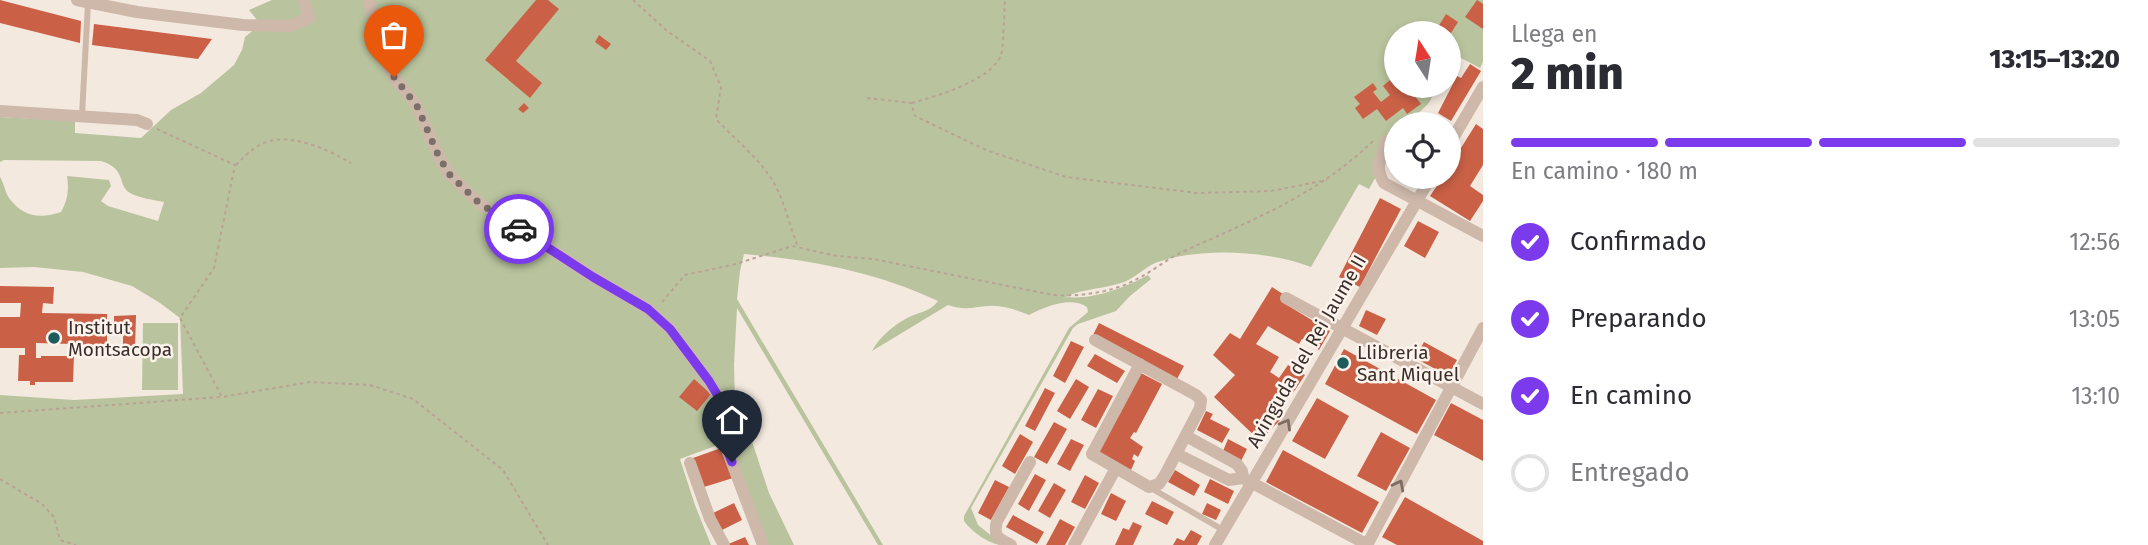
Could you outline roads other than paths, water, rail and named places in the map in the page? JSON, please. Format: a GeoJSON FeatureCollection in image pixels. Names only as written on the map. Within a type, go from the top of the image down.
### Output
{"type":"FeatureCollection","features":[{"type":"Feature","properties":{"kind":"street"},"geometry":{"type":"LineString","coordinates":[[83,1],[137,12],[243,25],[290,26],[309,18],[304,0]]}},
{"type":"Feature","properties":{"kind":"street"},"geometry":{"type":"LineString","coordinates":[[369,0],[380,47],[387,64],[417,106],[439,157],[450,175],[478,202],[644,307],[670,329],[719,396],[724,412],[723,439],[763,545]]}},
{"type":"Feature","properties":{"kind":"street"},"geometry":{"type":"LineString","coordinates":[[1461,125],[1483,87]]}},
{"type":"Feature","properties":{"kind":"street"},"geometry":{"type":"LineString","coordinates":[[0,111],[82,115],[137,120],[147,124]]}},
{"type":"Feature","properties":{"kind":"street"},"geometry":{"type":"LineString","coordinates":[[1384,148],[1378,167],[1379,176],[1384,181]]}},
{"type":"Feature","properties":{"kind":"street"},"geometry":{"type":"LineString","coordinates":[[1392,189],[1483,236]]}},
{"type":"Feature","properties":{"kind":"street","name":"Avinguda del Rei Jaume II"},"geometry":{"type":"LineString","coordinates":[[1215,545],[1247,480],[1342,329],[1424,189]]}},
{"type":"Feature","properties":{"kind":"street"},"geometry":{"type":"LineString","coordinates":[[1286,298],[1483,404]]}},
{"type":"Feature","properties":{"kind":"street"},"geometry":{"type":"LineString","coordinates":[[1177,454],[1228,480],[1247,480],[1367,545],[1483,328]]}},
{"type":"Feature","properties":{"kind":"street"},"geometry":{"type":"LineString","coordinates":[[1095,340],[1140,364],[1196,395],[1201,400],[1200,408],[1162,480],[1149,487],[1095,457],[1093,451],[1140,364]]}},
{"type":"Feature","properties":{"kind":"street"},"geometry":{"type":"LineString","coordinates":[[1186,436],[1237,464],[1247,480]]}},
{"type":"Feature","properties":{"kind":"street"},"geometry":{"type":"LineString","coordinates":[[1011,545],[998,537],[995,530],[997,521],[1030,462]]}},
{"type":"Feature","properties":{"kind":"street"},"geometry":{"type":"LineString","coordinates":[[690,463],[710,519],[724,545]]}},
{"type":"Feature","properties":{"kind":"street"},"geometry":{"type":"LineString","coordinates":[[1074,545],[1116,468]]}},
{"type":"Feature","properties":{"kind":"lane"},"geometry":{"type":"LineString","coordinates":[[82,115],[83,1]]}},
{"type":"Feature","properties":{"kind":"lane"},"geometry":{"type":"LineString","coordinates":[[1149,487],[1224,530]]}},
{"type":"Feature","properties":{"kind":"place","name":"Institut Montsacopa"},"geometry":{"type":"Point","coordinates":[54,338]}},
{"type":"Feature","properties":{"kind":"place","name":"Llibreria Sant Miquel"},"geometry":{"type":"Point","coordinates":[1343,363]}}]}
